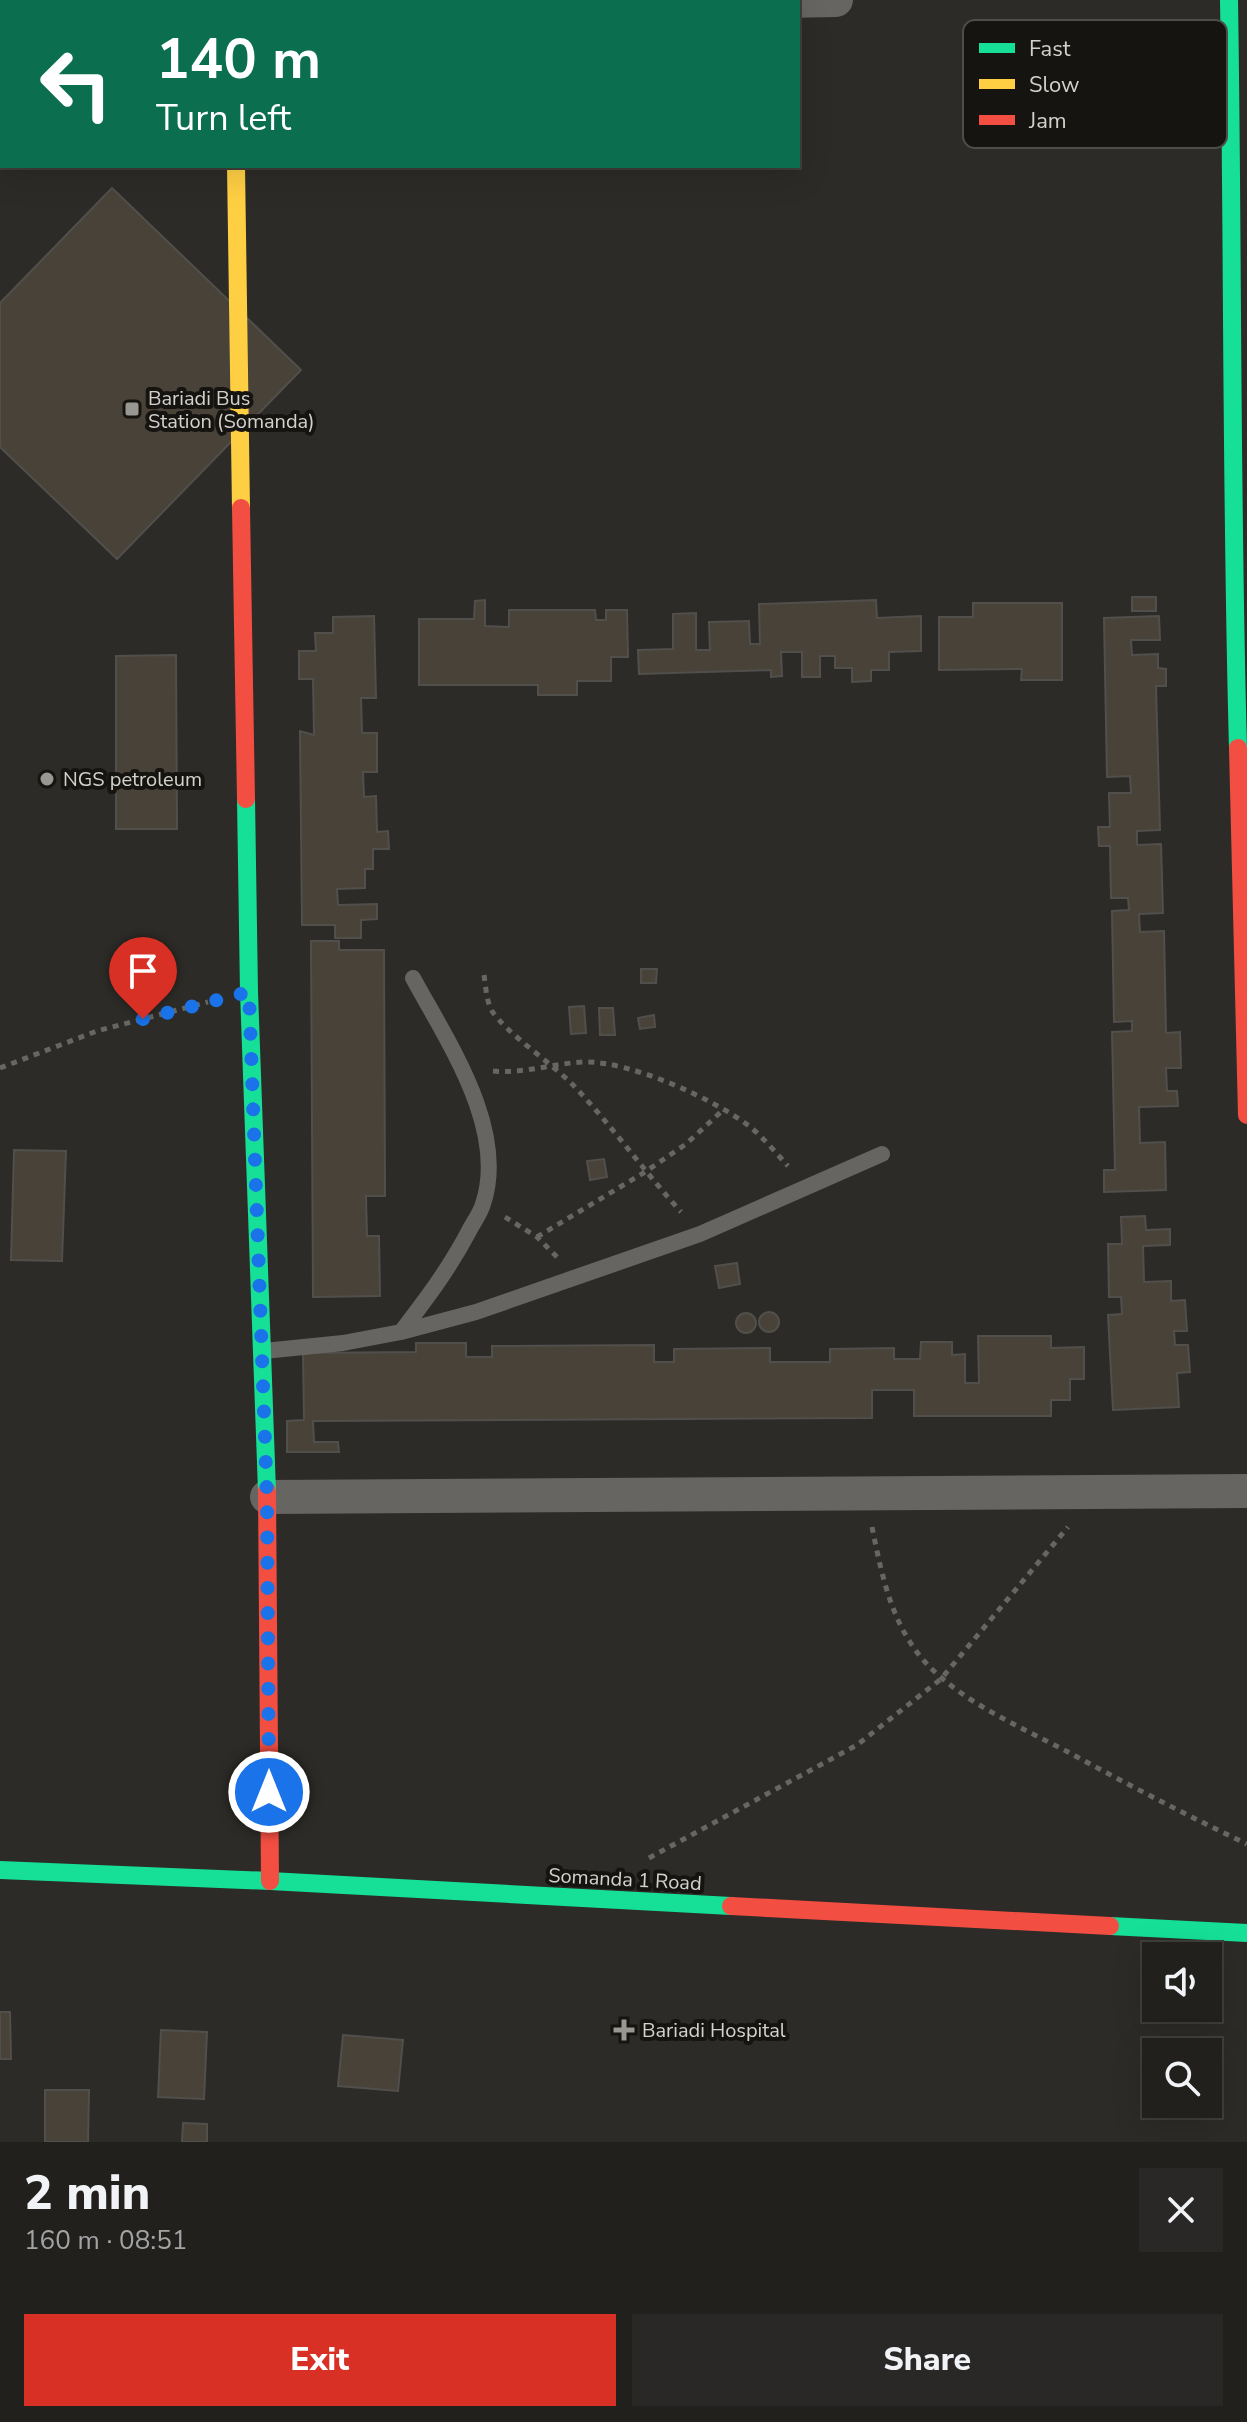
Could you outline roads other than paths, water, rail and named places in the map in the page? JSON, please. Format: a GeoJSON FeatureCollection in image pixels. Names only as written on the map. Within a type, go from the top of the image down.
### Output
{"type":"FeatureCollection","features":[{"type":"Feature","properties":{"kind":"street"},"geometry":{"type":"LineString","coordinates":[[800,1],[836,0]]}},
{"type":"Feature","properties":{"kind":"street"},"geometry":{"type":"LineString","coordinates":[[1229,0],[1234,314],[1233,568],[1247,1115]]}},
{"type":"Feature","properties":{"kind":"street"},"geometry":{"type":"LineString","coordinates":[[236,168],[249,992],[267,1497],[270,1881]]}},
{"type":"Feature","properties":{"kind":"street"},"geometry":{"type":"LineString","coordinates":[[267,1497],[1247,1491]]}},
{"type":"Feature","properties":{"kind":"street","name":"Somanda 1 Road"},"geometry":{"type":"LineString","coordinates":[[0,1870],[270,1881],[1247,1933]]}},
{"type":"Feature","properties":{"kind":"lane"},"geometry":{"type":"LineString","coordinates":[[401,1332],[449,1269],[483,1204],[490,1162],[482,1118],[461,1066],[413,978]]}},
{"type":"Feature","properties":{"kind":"lane"},"geometry":{"type":"LineString","coordinates":[[262,1351],[343,1343],[401,1332],[476,1312],[700,1234],[882,1154]]}},
{"type":"Feature","properties":{"kind":"place","name":"Bariadi Bus Station (Somanda)"},"geometry":{"type":"Point","coordinates":[132,409]}},
{"type":"Feature","properties":{"kind":"place","name":"NGS petroleum"},"geometry":{"type":"Point","coordinates":[47,779]}},
{"type":"Feature","properties":{"kind":"place","name":"Bariadi Hospital"},"geometry":{"type":"Point","coordinates":[624,2030]}}]}
